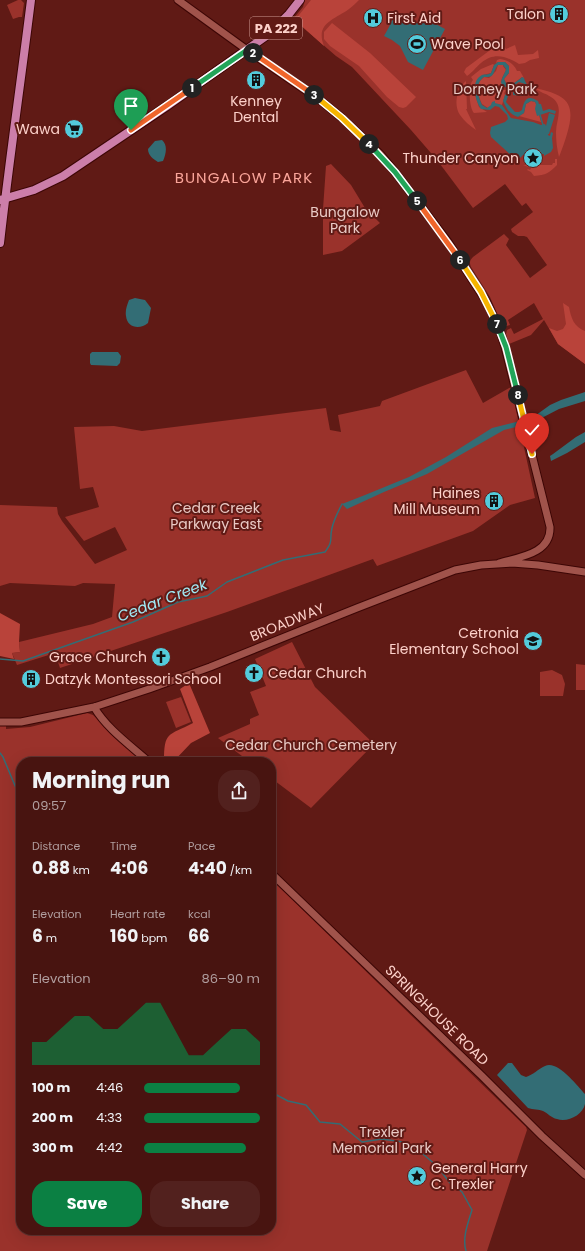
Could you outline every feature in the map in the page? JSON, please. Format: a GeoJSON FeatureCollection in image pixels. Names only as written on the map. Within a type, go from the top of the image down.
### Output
{"type":"FeatureCollection","features":[{"type":"Feature","properties":{"kind":"main road"},"geometry":{"type":"LineString","coordinates":[[0,243],[2,200],[21,87],[31,0]]}},
{"type":"Feature","properties":{"kind":"main road","name":"PA 222"},"geometry":{"type":"LineString","coordinates":[[2,200],[34,190],[62,176],[167,106],[269,34],[289,14],[300,0]]}},
{"type":"Feature","properties":{"kind":"street"},"geometry":{"type":"LineString","coordinates":[[178,0],[320,100],[337,113],[380,154],[409,190],[461,261],[481,292],[491,310],[506,347],[550,527],[547,542],[533,554],[499,563]]}},
{"type":"Feature","properties":{"kind":"street","name":"BROADWAY"},"geometry":{"type":"LineString","coordinates":[[0,722],[21,722],[94,707],[149,689],[210,667],[450,572],[468,567],[499,563],[525,564],[585,572]]}},
{"type":"Feature","properties":{"kind":"street"},"geometry":{"type":"LineString","coordinates":[[94,707],[109,726],[143,757]]}},
{"type":"Feature","properties":{"kind":"street","name":"SPRINGHOUSE ROAD"},"geometry":{"type":"LineString","coordinates":[[276,878],[471,1065],[542,1136],[585,1175]]}},
{"type":"Feature","properties":{"kind":"green space"},"geometry":{"type":"Polygon","coordinates":[[[21,0],[24,3],[22,17],[13,19],[7,5],[21,0]]]}},
{"type":"Feature","properties":{"kind":"green space","name":"Dorney Park"},"geometry":{"type":"Polygon","coordinates":[[[305,0],[585,0],[585,364],[558,344],[544,320],[531,335],[509,344],[506,334],[507,330],[511,328],[514,334],[543,319],[534,303],[508,320],[510,325],[503,327],[490,297],[470,265],[470,261],[473,257],[504,234],[509,239],[506,245],[530,278],[547,265],[527,237],[518,236],[512,232],[511,229],[533,212],[526,203],[522,206],[505,184],[473,208],[437,160],[352,67],[336,56],[293,19],[303,7],[305,0]]]}},
{"type":"Feature","properties":{"kind":"green space"},"geometry":{"type":"Polygon","coordinates":[[[311,0],[359,0],[349,9],[332,19],[324,27],[322,38],[324,46],[295,20],[311,0]]]}},
{"type":"Feature","properties":{"kind":"green space"},"geometry":{"type":"Polygon","coordinates":[[[332,23],[370,53],[416,97],[406,107],[399,107],[387,97],[359,66],[330,46],[324,39],[324,32],[332,23]]]}},
{"type":"Feature","properties":{"kind":"green space"},"geometry":{"type":"Polygon","coordinates":[[[501,42],[506,49],[515,45],[518,55],[533,54],[538,50],[539,58],[519,64],[505,57],[491,57],[481,63],[467,76],[464,72],[466,68],[501,42]]]}},
{"type":"Feature","properties":{"kind":"green space"},"geometry":{"type":"Polygon","coordinates":[[[497,60],[506,60],[514,66],[517,71],[520,71],[524,78],[522,77],[513,84],[507,85],[504,79],[509,73],[509,66],[505,62],[496,63],[497,60]]]}},
{"type":"Feature","properties":{"kind":"green space"},"geometry":{"type":"Polygon","coordinates":[[[493,64],[491,73],[483,75],[474,91],[479,107],[487,112],[474,113],[470,102],[470,87],[473,80],[471,77],[481,69],[493,64]]]}},
{"type":"Feature","properties":{"kind":"green space"},"geometry":{"type":"Polygon","coordinates":[[[498,65],[503,65],[506,70],[501,82],[503,85],[503,90],[506,90],[504,93],[505,95],[502,105],[498,104],[488,108],[482,104],[478,94],[478,87],[479,83],[484,77],[489,78],[496,71],[498,65]]]}},
{"type":"Feature","properties":{"kind":"green space"},"geometry":{"type":"Polygon","coordinates":[[[466,81],[466,109],[476,130],[462,117],[458,111],[456,102],[458,92],[466,81]]]}},
{"type":"Feature","properties":{"kind":"green space"},"geometry":{"type":"Polygon","coordinates":[[[535,88],[561,97],[566,101],[569,107],[570,123],[559,157],[556,135],[559,113],[558,105],[551,97],[535,88]]]}},
{"type":"Feature","properties":{"kind":"green space"},"geometry":{"type":"Polygon","coordinates":[[[531,101],[535,102],[536,104],[541,122],[519,116],[524,113],[526,104],[531,101]]]}},
{"type":"Feature","properties":{"kind":"green space"},"geometry":{"type":"Polygon","coordinates":[[[555,159],[557,159],[557,165],[549,172],[542,175],[534,176],[527,170],[530,170],[531,168],[523,165],[552,165],[555,163],[555,159]]]}},
{"type":"Feature","properties":{"kind":"green space","name":"Bungalow Park"},"geometry":{"type":"Polygon","coordinates":[[[331,164],[351,185],[365,208],[380,223],[342,251],[323,255],[323,209],[326,166],[331,164]]]}},
{"type":"Feature","properties":{"kind":"green space"},"geometry":{"type":"Polygon","coordinates":[[[563,303],[569,307],[576,325],[585,331],[585,364],[558,344],[549,328],[557,331],[563,329],[566,324],[563,303]]]}},
{"type":"Feature","properties":{"kind":"green space","name":"Cedar Creek Parkway East"},"geometry":{"type":"Polygon","coordinates":[[[466,370],[483,403],[511,387],[535,498],[510,505],[473,531],[377,566],[373,559],[227,612],[60,668],[55,653],[17,665],[12,653],[20,652],[19,642],[93,624],[112,617],[115,584],[83,583],[75,586],[10,583],[0,586],[0,505],[57,507],[58,514],[62,521],[95,564],[127,550],[115,527],[84,541],[65,517],[99,507],[93,487],[80,489],[74,427],[114,426],[142,431],[326,408],[330,430],[341,432],[338,415],[380,406],[382,401],[466,370]]]}},
{"type":"Feature","properties":{"kind":"green space"},"geometry":{"type":"Polygon","coordinates":[[[0,613],[20,624],[20,652],[12,653],[14,659],[0,656],[0,613]]]}},
{"type":"Feature","properties":{"kind":"green space","name":"Cedar Church Cemetery"},"geometry":{"type":"Polygon","coordinates":[[[292,642],[315,687],[374,744],[311,808],[276,782],[276,757],[243,757],[218,738],[250,724],[250,719],[259,715],[250,692],[266,686],[255,659],[292,642]]]}},
{"type":"Feature","properties":{"kind":"green space"},"geometry":{"type":"Polygon","coordinates":[[[576,664],[585,665],[585,690],[576,690],[576,664]]]}},
{"type":"Feature","properties":{"kind":"green space"},"geometry":{"type":"Polygon","coordinates":[[[552,670],[562,675],[565,684],[563,696],[540,696],[540,672],[552,670]]]}},
{"type":"Feature","properties":{"kind":"green space"},"geometry":{"type":"Polygon","coordinates":[[[189,683],[210,733],[191,743],[178,757],[164,757],[165,745],[169,736],[193,723],[180,689],[189,683]]]}},
{"type":"Feature","properties":{"kind":"green space"},"geometry":{"type":"Polygon","coordinates":[[[181,697],[191,722],[176,728],[166,702],[181,697]]]}},
{"type":"Feature","properties":{"kind":"green space","name":"Trexler Memorial Park"},"geometry":{"type":"Polygon","coordinates":[[[87,713],[93,715],[139,757],[16,757],[16,1235],[276,1235],[276,884],[526,1127],[527,1130],[487,1251],[0,1251],[0,726],[6,726],[6,729],[30,727],[87,713]]]}},
{"type":"Feature","properties":{"kind":"water","name":"Wave Pool"},"geometry":{"type":"Polygon","coordinates":[[[394,16],[411,23],[430,21],[445,29],[423,70],[408,62],[400,46],[384,36],[394,16]]]}},
{"type":"Feature","properties":{"kind":"water"},"geometry":{"type":"Polygon","coordinates":[[[498,62],[505,62],[509,66],[509,73],[504,79],[507,85],[513,84],[522,77],[524,78],[529,90],[527,94],[523,96],[513,95],[513,92],[520,93],[525,91],[525,84],[519,82],[511,88],[505,87],[501,83],[506,69],[503,65],[498,65],[490,77],[484,77],[479,83],[478,94],[482,105],[487,108],[492,102],[495,101],[495,103],[502,105],[511,118],[541,125],[545,124],[546,126],[549,113],[555,115],[548,134],[550,136],[551,132],[553,133],[553,148],[551,152],[544,156],[544,154],[523,155],[520,158],[514,158],[491,137],[491,127],[505,122],[508,119],[507,115],[499,107],[495,106],[490,110],[481,109],[477,101],[475,86],[478,78],[482,75],[491,73],[494,65],[498,62]]]}},
{"type":"Feature","properties":{"kind":"water"},"geometry":{"type":"Polygon","coordinates":[[[509,92],[510,95],[508,96],[506,102],[515,112],[522,110],[525,101],[531,98],[541,104],[543,111],[549,109],[556,111],[555,114],[549,112],[537,116],[535,109],[536,104],[535,102],[531,101],[526,104],[524,113],[518,117],[515,116],[505,106],[503,101],[505,95],[509,92]]]}},
{"type":"Feature","properties":{"kind":"water"},"geometry":{"type":"Polygon","coordinates":[[[162,140],[166,147],[166,153],[163,161],[158,162],[151,157],[148,149],[155,141],[162,140]]]}},
{"type":"Feature","properties":{"kind":"water"},"geometry":{"type":"Polygon","coordinates":[[[135,298],[145,300],[151,308],[148,323],[141,327],[134,327],[131,325],[126,316],[129,300],[135,298]]]}},
{"type":"Feature","properties":{"kind":"water"},"geometry":{"type":"Polygon","coordinates":[[[92,352],[118,352],[121,356],[120,363],[117,366],[91,365],[90,354],[92,352]]]}},
{"type":"Feature","properties":{"kind":"water"},"geometry":{"type":"Polygon","coordinates":[[[585,392],[585,401],[559,409],[532,423],[504,430],[427,474],[347,509],[342,504],[409,477],[446,457],[492,428],[532,418],[550,405],[585,392]]]}},
{"type":"Feature","properties":{"kind":"water"},"geometry":{"type":"Polygon","coordinates":[[[585,432],[585,442],[551,461],[550,456],[585,432]]]}},
{"type":"Feature","properties":{"kind":"water"},"geometry":{"type":"Polygon","coordinates":[[[508,1063],[512,1063],[521,1075],[526,1077],[545,1066],[550,1065],[556,1067],[567,1075],[585,1094],[584,1108],[578,1115],[570,1119],[561,1120],[553,1118],[541,1110],[528,1108],[497,1075],[508,1063]]]}},
{"type":"Feature","properties":{"kind":"waterway","name":"Thunder Canyon"},"geometry":{"type":"LineString","coordinates":[[540,115],[543,125]]}},
{"type":"Feature","properties":{"kind":"waterway","name":"Cedar Creek"},"geometry":{"type":"LineString","coordinates":[[0,659],[23,661],[133,622],[178,602],[207,596],[227,582],[283,560],[325,552],[330,543],[333,525],[342,504]]}},
{"type":"Feature","properties":{"kind":"waterway"},"geometry":{"type":"LineString","coordinates":[[0,753],[16,788]]}},
{"type":"Feature","properties":{"kind":"waterway"},"geometry":{"type":"LineString","coordinates":[[276,1095],[288,1101],[306,1105],[320,1122],[340,1124],[362,1142],[382,1139],[403,1142],[417,1149],[437,1166],[450,1183],[462,1192],[472,1210],[465,1236],[466,1251]]}},
{"type":"Feature","properties":{"kind":"place","name":"Talon"},"geometry":{"type":"Point","coordinates":[559,14]}},
{"type":"Feature","properties":{"kind":"place","name":"First Aid"},"geometry":{"type":"Point","coordinates":[373,18]}},
{"type":"Feature","properties":{"kind":"place","name":"Wave Pool"},"geometry":{"type":"Point","coordinates":[417,44]}},
{"type":"Feature","properties":{"kind":"place","name":"Kenney Dental"},"geometry":{"type":"Point","coordinates":[256,80]}},
{"type":"Feature","properties":{"kind":"place","name":"Wawa"},"geometry":{"type":"Point","coordinates":[74,129]}},
{"type":"Feature","properties":{"kind":"place","name":"Thunder Canyon"},"geometry":{"type":"Point","coordinates":[533,158]}},
{"type":"Feature","properties":{"kind":"place","name":"Haines Mill Museum"},"geometry":{"type":"Point","coordinates":[494,501]}},
{"type":"Feature","properties":{"kind":"place","name":"Cetronia Elementary School"},"geometry":{"type":"Point","coordinates":[533,641]}},
{"type":"Feature","properties":{"kind":"place","name":"Grace Church"},"geometry":{"type":"Point","coordinates":[161,657]}},
{"type":"Feature","properties":{"kind":"place","name":"Cedar Church"},"geometry":{"type":"Point","coordinates":[254,673]}},
{"type":"Feature","properties":{"kind":"place","name":"Datzyk Montessori School"},"geometry":{"type":"Point","coordinates":[31,679]}},
{"type":"Feature","properties":{"kind":"place","name":"General Harry C. Trexler"},"geometry":{"type":"Point","coordinates":[417,1176]}},
{"type":"Feature","properties":{"kind":"district","name":"BUNGALOW PARK"},"geometry":{"type":"Point","coordinates":[244,177]}},
{"type":"Feature","properties":{"kind":"route"},"geometry":{"type":"LineString","coordinates":[[131,130],[247,50],[331,108],[364,138],[395,172],[448,242],[481,292],[491,310],[506,347],[532,454]]}}]}
